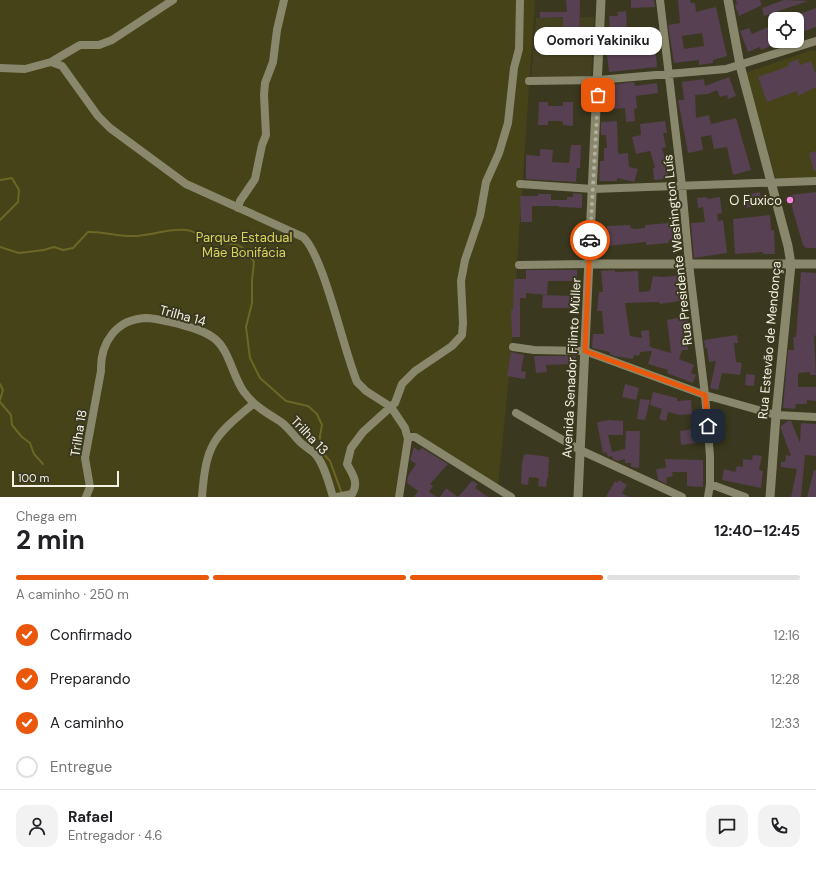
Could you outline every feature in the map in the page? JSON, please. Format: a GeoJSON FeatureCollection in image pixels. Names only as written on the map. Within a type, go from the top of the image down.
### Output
{"type":"FeatureCollection","features":[{"type":"Feature","properties":{"kind":"street"},"geometry":{"type":"LineString","coordinates":[[0,68],[25,69],[51,62],[80,45],[98,44],[112,40],[173,0]]}},
{"type":"Feature","properties":{"kind":"street"},"geometry":{"type":"LineString","coordinates":[[238,208],[240,201],[255,179],[262,145],[266,135],[264,95],[265,83],[273,62],[276,30],[284,0]]}},
{"type":"Feature","properties":{"kind":"street"},"geometry":{"type":"LineString","coordinates":[[336,497],[352,494],[355,490],[356,480],[347,464],[351,448],[363,432],[395,404],[402,384],[415,371],[452,346],[462,335],[463,323],[461,281],[465,260],[480,216],[486,182],[501,146],[508,123],[514,68],[519,49],[520,0]]}},
{"type":"Feature","properties":{"kind":"street","name":"Avenida Senador Filinto Müller"},"geometry":{"type":"LineString","coordinates":[[578,497],[601,0]]}},
{"type":"Feature","properties":{"kind":"street","name":"Rua Presidente Washington Luís"},"geometry":{"type":"LineString","coordinates":[[660,0],[705,395],[710,456],[710,484],[708,497]]}},
{"type":"Feature","properties":{"kind":"street","name":"Rua Estevão de Mendonça"},"geometry":{"type":"LineString","coordinates":[[728,0],[740,65],[772,183],[791,264],[776,415],[770,497]]}},
{"type":"Feature","properties":{"kind":"street"},"geometry":{"type":"LineString","coordinates":[[529,82],[598,80],[726,69],[816,41]]}},
{"type":"Feature","properties":{"kind":"street"},"geometry":{"type":"LineString","coordinates":[[51,62],[62,66],[66,70],[98,116],[134,147],[194,189],[303,237],[308,242],[322,276],[357,382],[366,391],[391,407],[405,428],[408,439],[399,497]]}},
{"type":"Feature","properties":{"kind":"street"},"geometry":{"type":"LineString","coordinates":[[520,184],[593,189],[816,181]]}},
{"type":"Feature","properties":{"kind":"street"},"geometry":{"type":"LineString","coordinates":[[519,265],[816,264]]}},
{"type":"Feature","properties":{"kind":"street","name":"Trilha 14"},"geometry":{"type":"LineString","coordinates":[[101,371],[100,362],[106,340],[118,327],[134,320],[146,318],[168,322],[200,331],[216,339],[223,348],[242,390],[253,404]]}},
{"type":"Feature","properties":{"kind":"street"},"geometry":{"type":"LineString","coordinates":[[513,347],[534,350],[585,351],[705,395],[776,415],[816,417]]}},
{"type":"Feature","properties":{"kind":"street","name":"Trilha 18"},"geometry":{"type":"LineString","coordinates":[[86,497],[90,487],[85,458],[101,371]]}},
{"type":"Feature","properties":{"kind":"street"},"geometry":{"type":"LineString","coordinates":[[202,497],[204,469],[212,445],[229,424],[253,404]]}},
{"type":"Feature","properties":{"kind":"street","name":"Trilha 13"},"geometry":{"type":"LineString","coordinates":[[253,404],[280,422],[307,449],[316,454],[323,466],[336,497]]}},
{"type":"Feature","properties":{"kind":"street"},"geometry":{"type":"LineString","coordinates":[[516,413],[580,450],[682,497]]}},
{"type":"Feature","properties":{"kind":"street"},"geometry":{"type":"LineString","coordinates":[[408,439],[415,437],[496,493],[511,497]]}},
{"type":"Feature","properties":{"kind":"street"},"geometry":{"type":"LineString","coordinates":[[710,484],[745,497]]}},
{"type":"Feature","properties":{"kind":"shaded area"},"geometry":{"type":"Polygon","coordinates":[[[594,17],[591,79],[531,79],[536,18],[594,17]]]}},
{"type":"Feature","properties":{"kind":"green space","name":"Parque Estadual Mãe Bonifácia"},"geometry":{"type":"Polygon","coordinates":[[[0,0],[535,0],[510,366],[498,487],[406,428],[397,497],[0,497],[0,0]]]}},
{"type":"Feature","properties":{"kind":"green space"},"geometry":{"type":"Polygon","coordinates":[[[812,50],[816,51],[816,178],[776,179],[745,73],[812,50]]]}},
{"type":"Feature","properties":{"kind":"building"},"geometry":{"type":"Polygon","coordinates":[[[566,0],[580,0],[579,49],[563,49],[563,17],[540,18],[540,12],[567,12],[566,0]]]}},
{"type":"Feature","properties":{"kind":"building"},"geometry":{"type":"Polygon","coordinates":[[[631,0],[654,0],[655,7],[631,8],[631,0]]]}},
{"type":"Feature","properties":{"kind":"building"},"geometry":{"type":"Polygon","coordinates":[[[678,0],[690,0],[691,3],[695,3],[696,12],[716,7],[727,56],[713,60],[713,63],[699,65],[699,60],[674,63],[668,25],[680,23],[678,0]],[[702,33],[682,36],[684,49],[704,46],[702,33]]]}},
{"type":"Feature","properties":{"kind":"building"},"geometry":{"type":"Polygon","coordinates":[[[736,0],[760,0],[762,5],[739,16],[735,5],[737,4],[736,0]]]}},
{"type":"Feature","properties":{"kind":"building"},"geometry":{"type":"Polygon","coordinates":[[[784,0],[808,1],[776,12],[768,12],[768,15],[764,16],[762,8],[784,0]]]}},
{"type":"Feature","properties":{"kind":"building"},"geometry":{"type":"Polygon","coordinates":[[[816,8],[816,27],[804,31],[804,12],[816,8]]]}},
{"type":"Feature","properties":{"kind":"building"},"geometry":{"type":"Polygon","coordinates":[[[626,11],[627,34],[654,28],[657,67],[609,72],[605,37],[606,32],[610,32],[609,16],[618,16],[617,12],[626,11]]]}},
{"type":"Feature","properties":{"kind":"building"},"geometry":{"type":"Polygon","coordinates":[[[768,27],[768,47],[761,50],[760,47],[748,52],[740,31],[749,28],[752,34],[768,27]]]}},
{"type":"Feature","properties":{"kind":"building"},"geometry":{"type":"Polygon","coordinates":[[[798,59],[800,65],[811,61],[816,74],[816,87],[798,96],[797,91],[767,102],[758,77],[789,66],[788,63],[798,59]]]}},
{"type":"Feature","properties":{"kind":"building"},"geometry":{"type":"Polygon","coordinates":[[[729,77],[736,96],[728,99],[727,95],[720,97],[717,90],[708,94],[695,95],[696,118],[709,115],[711,124],[736,118],[751,170],[733,175],[727,147],[714,149],[711,135],[701,137],[703,150],[688,153],[678,100],[684,100],[682,82],[704,79],[705,86],[729,77]]]}},
{"type":"Feature","properties":{"kind":"building"},"geometry":{"type":"Polygon","coordinates":[[[634,82],[635,86],[657,83],[658,93],[636,96],[637,108],[634,109],[635,121],[626,122],[625,108],[604,110],[603,94],[610,93],[609,85],[634,82]]]}},
{"type":"Feature","properties":{"kind":"building"},"geometry":{"type":"Polygon","coordinates":[[[539,102],[548,102],[548,106],[563,106],[563,102],[573,102],[573,126],[563,125],[563,122],[560,121],[548,121],[548,125],[538,125],[539,102]]]}},
{"type":"Feature","properties":{"kind":"building"},"geometry":{"type":"Polygon","coordinates":[[[617,121],[618,152],[619,154],[628,153],[629,167],[638,169],[634,182],[617,178],[617,181],[599,181],[600,161],[604,161],[604,148],[607,148],[606,135],[601,135],[601,122],[617,121]]]}},
{"type":"Feature","properties":{"kind":"building"},"geometry":{"type":"Polygon","coordinates":[[[665,121],[667,133],[663,133],[666,147],[662,148],[667,165],[668,179],[654,180],[653,168],[655,167],[650,151],[636,154],[632,137],[641,135],[640,124],[665,121]]]}},
{"type":"Feature","properties":{"kind":"building"},"geometry":{"type":"Polygon","coordinates":[[[571,145],[581,145],[580,168],[577,168],[576,182],[526,179],[526,155],[540,156],[540,149],[553,150],[552,162],[569,163],[571,145]]]}},
{"type":"Feature","properties":{"kind":"building"},"geometry":{"type":"Polygon","coordinates":[[[816,151],[816,171],[814,171],[809,153],[816,151]]]}},
{"type":"Feature","properties":{"kind":"building"},"geometry":{"type":"Polygon","coordinates":[[[760,192],[762,204],[746,208],[744,195],[760,192]]]}},
{"type":"Feature","properties":{"kind":"building"},"geometry":{"type":"Polygon","coordinates":[[[816,192],[816,248],[806,248],[803,245],[790,195],[816,192]]]}},
{"type":"Feature","properties":{"kind":"building"},"geometry":{"type":"Polygon","coordinates":[[[573,193],[582,194],[582,208],[532,206],[532,222],[521,222],[520,196],[551,194],[551,200],[567,200],[567,197],[573,197],[573,193]]]}},
{"type":"Feature","properties":{"kind":"building"},"geometry":{"type":"Polygon","coordinates":[[[707,197],[707,199],[720,197],[722,213],[717,214],[718,221],[723,220],[727,253],[694,258],[691,223],[705,222],[703,207],[698,208],[697,198],[707,197]]]}},
{"type":"Feature","properties":{"kind":"building"},"geometry":{"type":"Polygon","coordinates":[[[770,215],[771,230],[774,230],[775,254],[763,254],[763,252],[735,254],[733,219],[770,215]]]}},
{"type":"Feature","properties":{"kind":"building"},"geometry":{"type":"Polygon","coordinates":[[[669,223],[669,227],[672,227],[672,231],[674,231],[675,240],[668,241],[669,243],[646,245],[646,242],[608,246],[608,243],[602,243],[602,233],[607,229],[607,226],[630,225],[631,228],[634,229],[645,228],[645,225],[669,223]]]}},
{"type":"Feature","properties":{"kind":"building"},"geometry":{"type":"Polygon","coordinates":[[[526,270],[577,270],[577,281],[548,281],[547,295],[526,293],[526,298],[520,298],[520,337],[512,337],[511,310],[513,310],[514,279],[526,279],[526,270]]]}},
{"type":"Feature","properties":{"kind":"building"},"geometry":{"type":"Polygon","coordinates":[[[615,270],[615,272],[638,271],[639,292],[650,291],[653,276],[662,277],[683,275],[686,300],[660,304],[659,302],[625,303],[630,336],[642,338],[641,331],[649,330],[650,347],[671,353],[667,320],[687,316],[688,326],[685,326],[688,350],[682,350],[679,359],[694,365],[691,373],[696,375],[693,383],[667,373],[668,370],[648,364],[652,351],[640,352],[639,356],[634,355],[633,359],[614,356],[610,354],[610,352],[592,348],[593,334],[604,334],[602,311],[597,311],[599,292],[603,292],[601,271],[615,270]]]}},
{"type":"Feature","properties":{"kind":"building"},"geometry":{"type":"Polygon","coordinates":[[[801,272],[816,273],[816,336],[814,335],[816,375],[810,375],[810,372],[798,373],[798,387],[816,387],[816,401],[807,400],[807,404],[796,404],[795,409],[783,408],[788,350],[794,350],[793,337],[796,337],[801,272]]]}},
{"type":"Feature","properties":{"kind":"building"},"geometry":{"type":"Polygon","coordinates":[[[543,295],[575,296],[575,308],[542,308],[543,295]]]}},
{"type":"Feature","properties":{"kind":"building"},"geometry":{"type":"Polygon","coordinates":[[[737,335],[738,343],[734,343],[736,362],[742,363],[740,375],[722,373],[718,390],[710,388],[716,361],[709,362],[704,340],[737,335]]]}},
{"type":"Feature","properties":{"kind":"building"},"geometry":{"type":"Polygon","coordinates":[[[511,352],[524,355],[521,371],[526,372],[525,379],[507,376],[511,352]]]}},
{"type":"Feature","properties":{"kind":"building"},"geometry":{"type":"Polygon","coordinates":[[[534,356],[576,356],[576,364],[546,365],[547,372],[536,373],[534,356]]]}},
{"type":"Feature","properties":{"kind":"building"},"geometry":{"type":"Polygon","coordinates":[[[746,374],[755,375],[754,386],[745,385],[746,374]]]}},
{"type":"Feature","properties":{"kind":"building"},"geometry":{"type":"Polygon","coordinates":[[[625,384],[639,388],[636,400],[622,397],[625,384]]]}},
{"type":"Feature","properties":{"kind":"building"},"geometry":{"type":"Polygon","coordinates":[[[653,392],[677,398],[677,401],[691,400],[692,414],[679,415],[668,412],[666,421],[659,419],[662,409],[650,405],[653,392]]]}},
{"type":"Feature","properties":{"kind":"building"},"geometry":{"type":"Polygon","coordinates":[[[640,399],[650,400],[645,420],[637,419],[640,399]]]}},
{"type":"Feature","properties":{"kind":"building"},"geometry":{"type":"Polygon","coordinates":[[[609,420],[623,421],[623,435],[608,435],[612,452],[625,449],[626,431],[640,431],[639,468],[631,467],[631,463],[625,463],[625,459],[617,461],[613,459],[612,456],[608,457],[606,452],[603,453],[597,422],[609,420]]]}},
{"type":"Feature","properties":{"kind":"building"},"geometry":{"type":"Polygon","coordinates":[[[788,421],[791,421],[800,443],[801,423],[816,424],[816,456],[805,455],[801,497],[791,497],[797,469],[781,467],[781,462],[785,462],[786,455],[791,456],[781,429],[781,426],[788,421]]]}},
{"type":"Feature","properties":{"kind":"building"},"geometry":{"type":"Polygon","coordinates":[[[694,429],[696,443],[681,445],[680,431],[694,429]]]}},
{"type":"Feature","properties":{"kind":"building"},"geometry":{"type":"Polygon","coordinates":[[[414,447],[419,451],[422,448],[448,464],[430,484],[433,486],[429,492],[437,497],[414,497],[418,491],[407,483],[408,476],[416,464],[410,460],[414,447]]]}},
{"type":"Feature","properties":{"kind":"building"},"geometry":{"type":"Polygon","coordinates":[[[527,454],[549,457],[546,487],[538,486],[539,478],[529,477],[528,485],[521,484],[522,463],[524,455],[527,454]]]}},
{"type":"Feature","properties":{"kind":"building"},"geometry":{"type":"Polygon","coordinates":[[[753,455],[762,456],[759,470],[763,471],[761,488],[722,480],[724,469],[735,472],[737,466],[743,467],[743,459],[752,460],[753,455]]]}},
{"type":"Feature","properties":{"kind":"building"},"geometry":{"type":"Polygon","coordinates":[[[665,459],[703,460],[703,487],[687,486],[687,472],[672,472],[673,476],[666,478],[667,484],[658,480],[656,469],[666,468],[665,459]]]}},
{"type":"Feature","properties":{"kind":"building"},"geometry":{"type":"Polygon","coordinates":[[[814,470],[816,470],[816,497],[807,497],[814,470]]]}},
{"type":"Feature","properties":{"kind":"building"},"geometry":{"type":"Polygon","coordinates":[[[619,480],[627,485],[622,493],[629,497],[606,497],[615,481],[617,483],[619,480]]]}},
{"type":"Feature","properties":{"kind":"building"},"geometry":{"type":"Polygon","coordinates":[[[472,481],[478,484],[475,488],[488,497],[458,497],[472,481]]]}},
{"type":"Feature","properties":{"kind":"building"},"geometry":{"type":"Polygon","coordinates":[[[446,488],[458,497],[440,497],[446,488]]]}},
{"type":"Feature","properties":{"kind":"waterway"},"geometry":{"type":"LineString","coordinates":[[0,180],[12,178],[19,190],[18,202],[0,220]]}},
{"type":"Feature","properties":{"kind":"waterway"},"geometry":{"type":"LineString","coordinates":[[0,247],[19,253],[44,250],[54,247],[63,250],[73,248],[88,232],[137,236],[171,230],[186,230],[197,233],[210,240],[241,247],[254,262],[252,303],[246,327],[250,358],[260,378],[286,401],[308,406],[317,414],[322,425],[320,450],[330,461],[342,494]]}},
{"type":"Feature","properties":{"kind":"waterway"},"geometry":{"type":"LineString","coordinates":[[0,384],[3,390],[0,400]]}},
{"type":"Feature","properties":{"kind":"waterway"},"geometry":{"type":"LineString","coordinates":[[0,402],[11,415],[12,425],[22,437],[30,443],[34,454],[43,464]]}},
{"type":"Feature","properties":{"kind":"way so far"},"geometry":{"type":"LineString","coordinates":[[590,240],[598,95]]}},
{"type":"Feature","properties":{"kind":"place","name":"Oomori Yakiniku"},"geometry":{"type":"Point","coordinates":[598,95]}},
{"type":"Feature","properties":{"kind":"place","name":"O Fuxico"},"geometry":{"type":"Point","coordinates":[790,200]}},
{"type":"Feature","properties":{"kind":"route"},"geometry":{"type":"LineString","coordinates":[[590,240],[585,351],[705,395],[708,426]]}}]}
